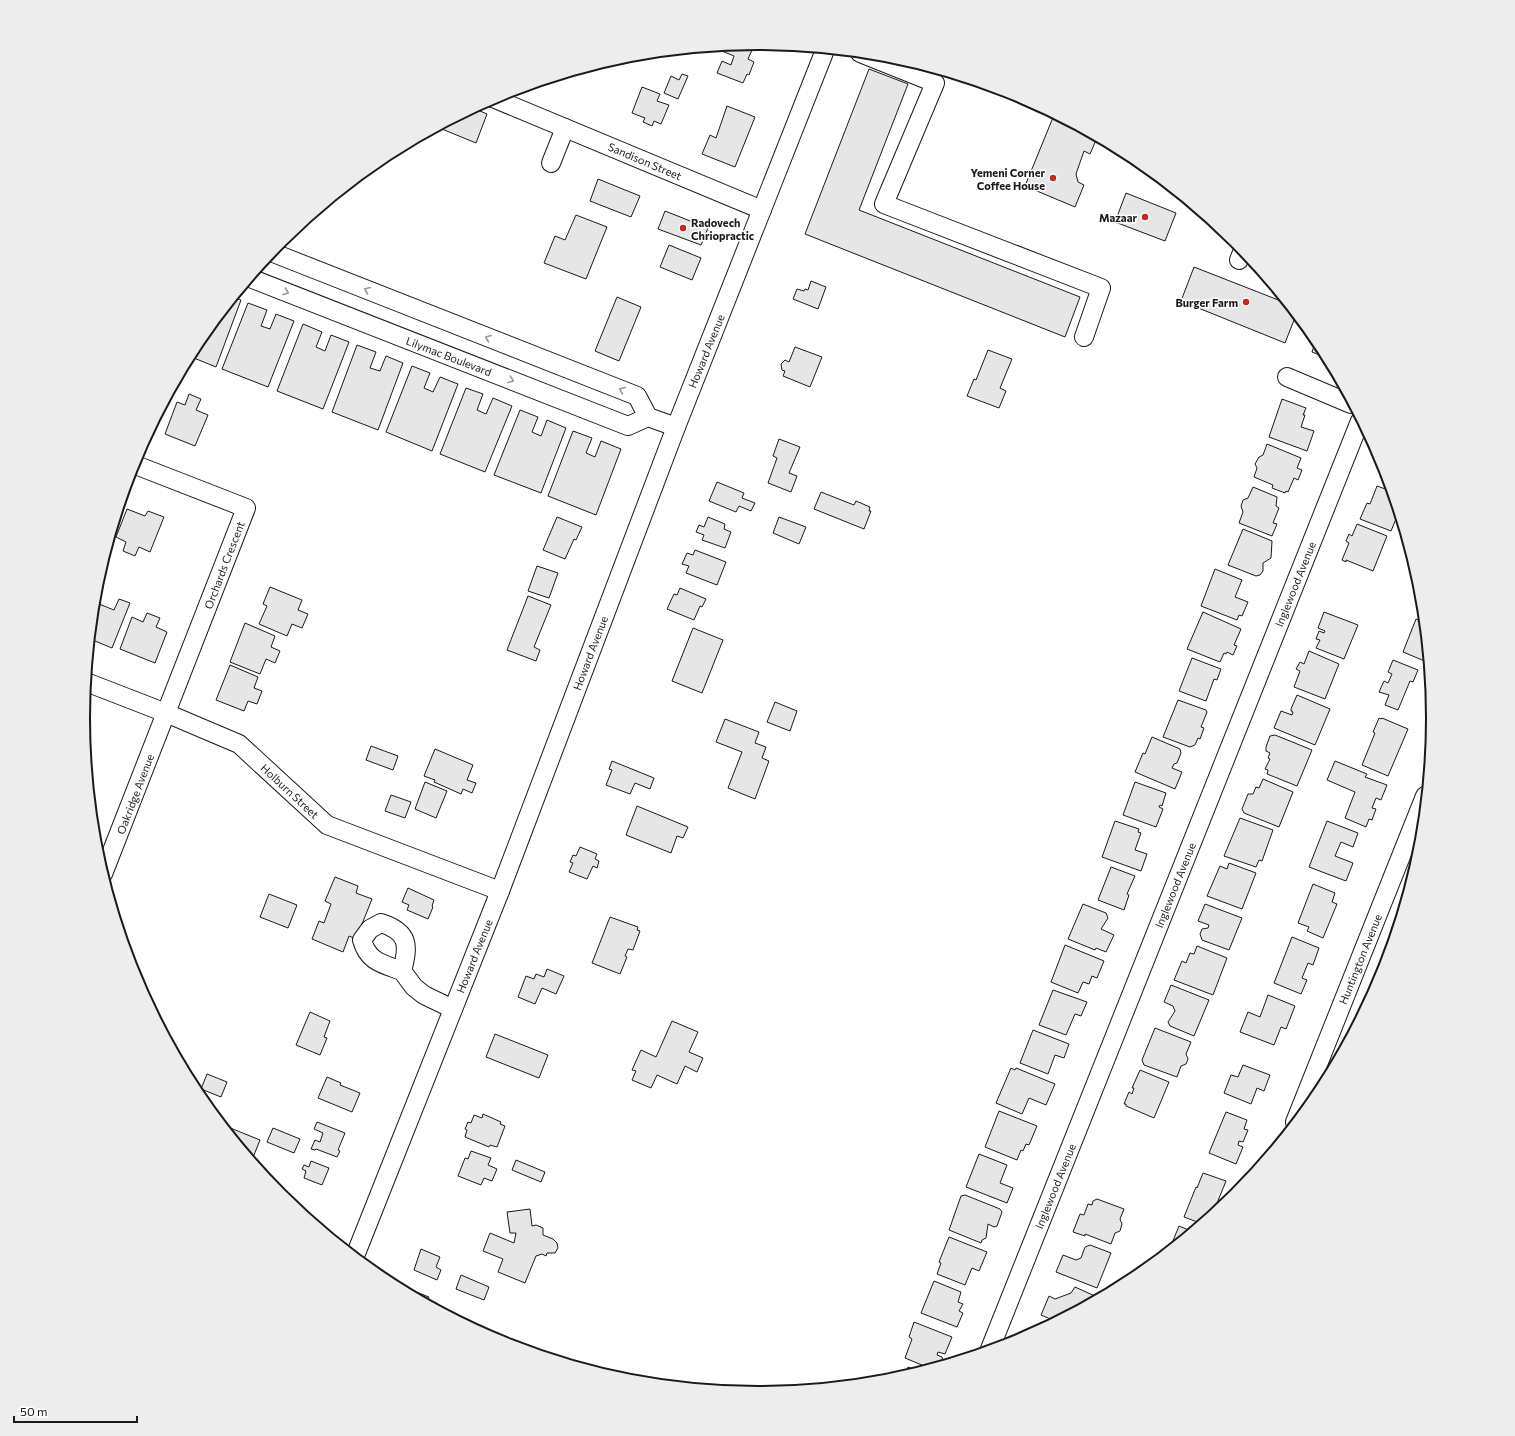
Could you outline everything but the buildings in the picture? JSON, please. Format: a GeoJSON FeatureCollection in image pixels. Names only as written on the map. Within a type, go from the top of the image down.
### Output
{"type":"FeatureCollection","features":[{"type":"Feature","properties":{"kind":"street","name":"Howard Avenue"},"geometry":{"type":"LineString","coordinates":[[357,1252],[500,891],[676,427],[824,54]]}},
{"type":"Feature","properties":{"kind":"street"},"geometry":{"type":"LineString","coordinates":[[882,62],[934,83],[884,204],[1101,288],[1084,336]]}},
{"type":"Feature","properties":{"kind":"street","name":"Sandison Street"},"geometry":{"type":"LineString","coordinates":[[503,101],[528,113],[762,210]]}},
{"type":"Feature","properties":{"kind":"street"},"geometry":{"type":"LineString","coordinates":[[551,163],[565,128]]}},
{"type":"Feature","properties":{"kind":"street"},"geometry":{"type":"LineString","coordinates":[[277,254],[637,396],[648,416],[676,427]]}},
{"type":"Feature","properties":{"kind":"street","name":"Lilymac Boulevard"},"geometry":{"type":"LineString","coordinates":[[254,279],[628,426],[648,416]]}},
{"type":"Feature","properties":{"kind":"street"},"geometry":{"type":"LineString","coordinates":[[1287,377],[1346,402]]}},
{"type":"Feature","properties":{"kind":"street","name":"Inglewood Avenue"},"geometry":{"type":"LineString","coordinates":[[992,1343],[1358,426]]}},
{"type":"Feature","properties":{"kind":"street","name":"Orchards Crescent"},"geometry":{"type":"LineString","coordinates":[[138,466],[246,508],[166,713]]}},
{"type":"Feature","properties":{"kind":"street","name":"Holburn Street"},"geometry":{"type":"LineString","coordinates":[[91,684],[166,713],[239,744],[327,825],[500,891]]}},
{"type":"Feature","properties":{"kind":"street","name":"Oakridge Avenue"},"geometry":{"type":"LineString","coordinates":[[106,866],[166,713]]}},
{"type":"Feature","properties":{"kind":"street","name":"Huntington Avenue"},"geometry":{"type":"LineString","coordinates":[[1302,1104],[1419,811]]}},
{"type":"Feature","properties":{"kind":"street"},"geometry":{"type":"LineString","coordinates":[[402,970],[414,987],[424,995],[453,1009]]}},
{"type":"Feature","properties":{"kind":"place","name":"Yemeni Corner Coffee House"},"geometry":{"type":"Point","coordinates":[1053,178]}},
{"type":"Feature","properties":{"kind":"place","name":"Mazaar"},"geometry":{"type":"Point","coordinates":[1145,217]}},
{"type":"Feature","properties":{"kind":"place","name":"Radovech Chriopractic"},"geometry":{"type":"Point","coordinates":[683,228]}},
{"type":"Feature","properties":{"kind":"place","name":"Burger Farm"},"geometry":{"type":"Point","coordinates":[1246,302]}}]}
